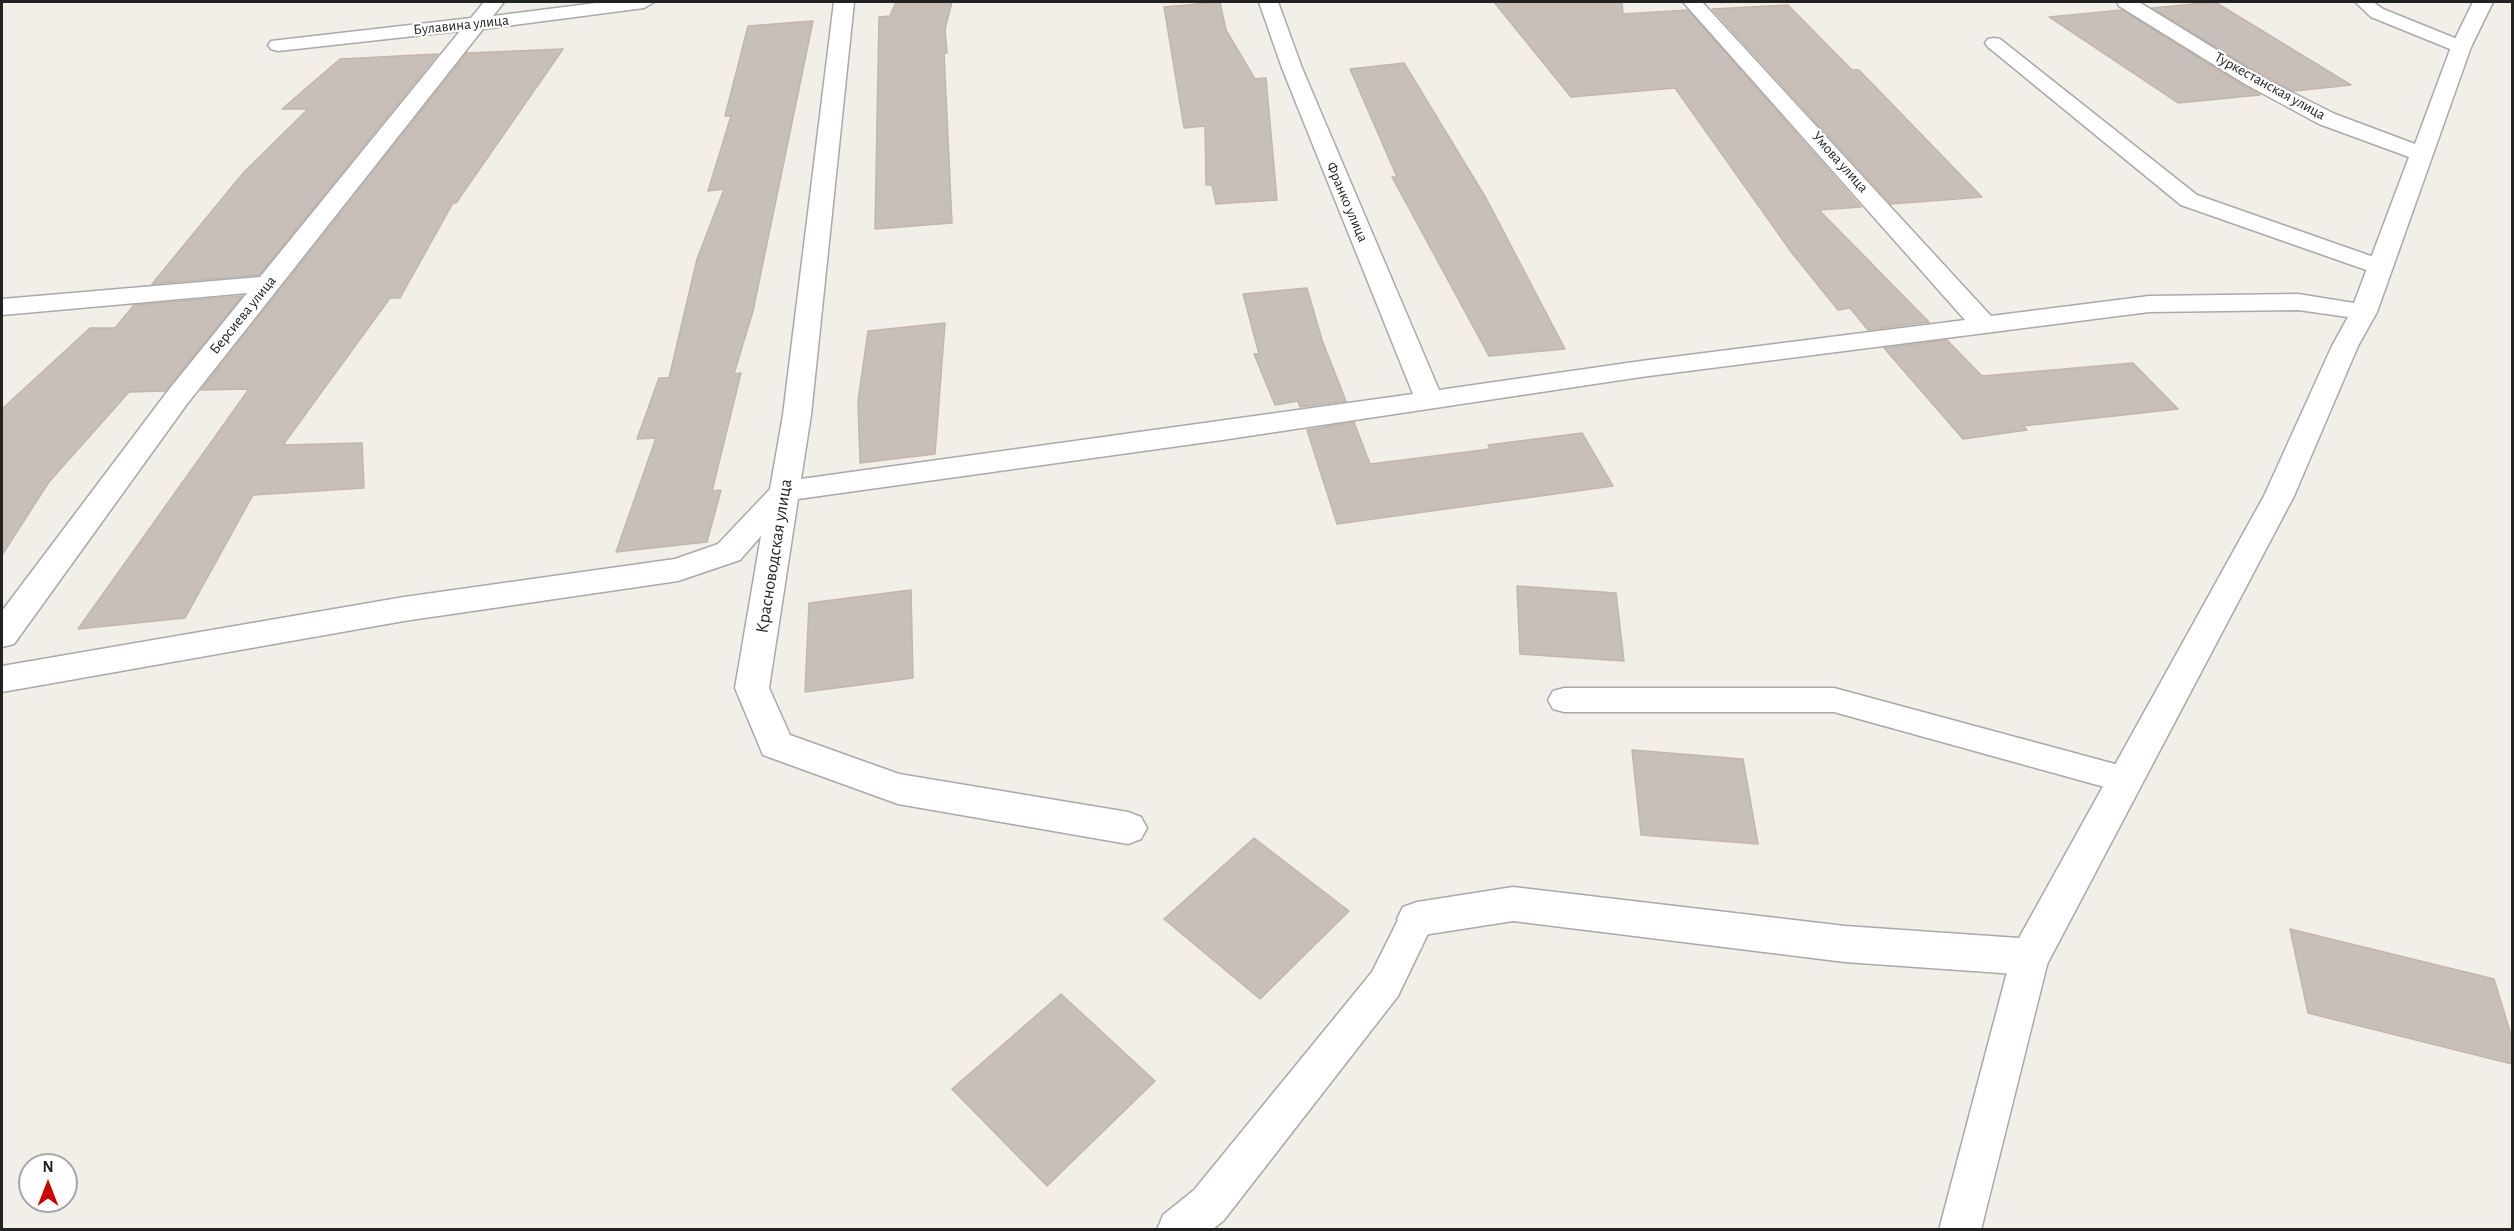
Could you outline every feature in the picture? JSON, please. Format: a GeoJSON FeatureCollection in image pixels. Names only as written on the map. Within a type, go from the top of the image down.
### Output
{"type":"FeatureCollection","features":[{"type":"Feature","properties":{"kind":"street","name":"Берсиева улица"},"geometry":{"type":"LineString","coordinates":[[2,635],[177,398],[430,85],[494,2]]}},
{"type":"Feature","properties":{"kind":"street","name":"Булавина улица"},"geometry":{"type":"LineString","coordinates":[[278,45],[476,24],[644,2]]}},
{"type":"Feature","properties":{"kind":"street","name":"Красноводская улица"},"geometry":{"type":"LineString","coordinates":[[844,2],[797,415],[752,688],[776,745],[898,789],[1128,828]]}},
{"type":"Feature","properties":{"kind":"street","name":"Франко улица"},"geometry":{"type":"LineString","coordinates":[[1268,2],[1292,68],[1430,400]]}},
{"type":"Feature","properties":{"kind":"street","name":"Умова улица"},"geometry":{"type":"LineString","coordinates":[[1692,2],[1881,208],[1984,326]]}},
{"type":"Feature","properties":{"kind":"street","name":"Туркестанская улица"},"geometry":{"type":"LineString","coordinates":[[2126,2],[2252,80],[2318,114],[2422,154]]}},
{"type":"Feature","properties":{"kind":"street"},"geometry":{"type":"LineString","coordinates":[[1417,919],[1513,904],[1845,944],[2030,957],[2279,496],[2345,346],[2364,312],[2461,48],[2483,2]]}},
{"type":"Feature","properties":{"kind":"street"},"geometry":{"type":"LineString","coordinates":[[2,307],[268,284]]}},
{"type":"Feature","properties":{"kind":"street"},"geometry":{"type":"LineString","coordinates":[[2,679],[404,609],[678,570],[729,552],[785,491],[1641,369],[2149,304],[2298,302],[2364,312]]}},
{"type":"Feature","properties":{"kind":"lane"},"geometry":{"type":"LineString","coordinates":[[2363,2],[2377,13],[2461,48]]}},
{"type":"Feature","properties":{"kind":"lane"},"geometry":{"type":"LineString","coordinates":[[1994,44],[2189,200],[2380,267]]}},
{"type":"Feature","properties":{"kind":"lane"},"geometry":{"type":"LineString","coordinates":[[1563,700],[1834,700],[2126,780]]}},
{"type":"Feature","properties":{"kind":"lane"},"geometry":{"type":"LineString","coordinates":[[1178,1230],[1209,1205],[1385,984],[1417,919]]}},
{"type":"Feature","properties":{"kind":"lane"},"geometry":{"type":"LineString","coordinates":[[1960,1230],[2030,957]]}},
{"type":"Feature","properties":{"kind":"building"},"geometry":{"type":"Polygon","coordinates":[[[896,2],[952,2],[945,29],[947,53],[944,53],[952,223],[875,229],[879,17],[890,16],[896,2]]]}},
{"type":"Feature","properties":{"kind":"building"},"geometry":{"type":"Polygon","coordinates":[[[1220,2],[1226,30],[1255,79],[1266,78],[1277,200],[1216,204],[1212,185],[1206,185],[1205,126],[1184,128],[1164,7],[1220,2]]]}},
{"type":"Feature","properties":{"kind":"building"},"geometry":{"type":"Polygon","coordinates":[[[1494,2],[1622,2],[1623,14],[1688,10],[1861,207],[1819,210],[1929,322],[1868,330],[1850,308],[1838,310],[1792,253],[1675,88],[1571,97],[1494,2]]]}},
{"type":"Feature","properties":{"kind":"building"},"geometry":{"type":"Polygon","coordinates":[[[2215,2],[2351,85],[2294,91],[2260,74],[2152,8],[2215,2]]]}},
{"type":"Feature","properties":{"kind":"building"},"geometry":{"type":"Polygon","coordinates":[[[1788,5],[1852,70],[1859,70],[1982,197],[1891,204],[1712,9],[1788,5]]]}},
{"type":"Feature","properties":{"kind":"building"},"geometry":{"type":"Polygon","coordinates":[[[2122,10],[2260,95],[2178,103],[2049,17],[2122,10]]]}},
{"type":"Feature","properties":{"kind":"building"},"geometry":{"type":"Polygon","coordinates":[[[813,21],[753,311],[734,374],[741,373],[712,491],[721,490],[707,542],[616,552],[656,438],[637,439],[659,378],[669,378],[697,259],[724,189],[708,191],[731,116],[725,116],[748,26],[813,21]]]}},
{"type":"Feature","properties":{"kind":"building"},"geometry":{"type":"Polygon","coordinates":[[[563,49],[456,203],[453,203],[400,298],[390,298],[283,445],[362,443],[364,488],[253,495],[185,618],[78,629],[249,389],[201,390],[467,53],[563,49]]]}},
{"type":"Feature","properties":{"kind":"building"},"geometry":{"type":"Polygon","coordinates":[[[438,54],[259,275],[152,284],[244,172],[308,109],[282,109],[340,59],[438,54]]]}},
{"type":"Feature","properties":{"kind":"building"},"geometry":{"type":"Polygon","coordinates":[[[1404,63],[1486,198],[1565,349],[1489,356],[1392,177],[1397,177],[1350,69],[1404,63]]]}},
{"type":"Feature","properties":{"kind":"building"},"geometry":{"type":"Polygon","coordinates":[[[1307,288],[1322,340],[1346,401],[1300,407],[1298,401],[1275,405],[1254,354],[1259,354],[1243,294],[1307,288]]]}},
{"type":"Feature","properties":{"kind":"building"},"geometry":{"type":"Polygon","coordinates":[[[242,296],[165,391],[129,392],[49,482],[2,555],[2,409],[90,328],[115,328],[134,305],[242,296]]]}},
{"type":"Feature","properties":{"kind":"building"},"geometry":{"type":"Polygon","coordinates":[[[945,323],[935,454],[860,463],[858,401],[868,331],[945,323]]]}},
{"type":"Feature","properties":{"kind":"building"},"geometry":{"type":"Polygon","coordinates":[[[1947,340],[1982,376],[2133,363],[2178,409],[2023,426],[2027,430],[1963,439],[1884,348],[1947,340]]]}},
{"type":"Feature","properties":{"kind":"building"},"geometry":{"type":"Polygon","coordinates":[[[1354,422],[1370,464],[1490,449],[1488,445],[1582,433],[1613,486],[1337,524],[1307,430],[1354,422]]]}},
{"type":"Feature","properties":{"kind":"building"},"geometry":{"type":"Polygon","coordinates":[[[1517,586],[1616,593],[1624,661],[1520,654],[1517,586]]]}},
{"type":"Feature","properties":{"kind":"building"},"geometry":{"type":"Polygon","coordinates":[[[911,590],[913,678],[805,692],[809,603],[911,590]]]}},
{"type":"Feature","properties":{"kind":"building"},"geometry":{"type":"Polygon","coordinates":[[[1632,750],[1743,759],[1758,844],[1641,835],[1632,750]]]}},
{"type":"Feature","properties":{"kind":"building"},"geometry":{"type":"Polygon","coordinates":[[[1254,838],[1349,911],[1260,999],[1164,919],[1254,838]]]}},
{"type":"Feature","properties":{"kind":"building"},"geometry":{"type":"Polygon","coordinates":[[[2290,929],[2494,979],[2512,1038],[2512,1064],[2308,1013],[2290,929]]]}},
{"type":"Feature","properties":{"kind":"building"},"geometry":{"type":"Polygon","coordinates":[[[1061,994],[1155,1081],[1047,1186],[952,1089],[1061,994]]]}}]}
